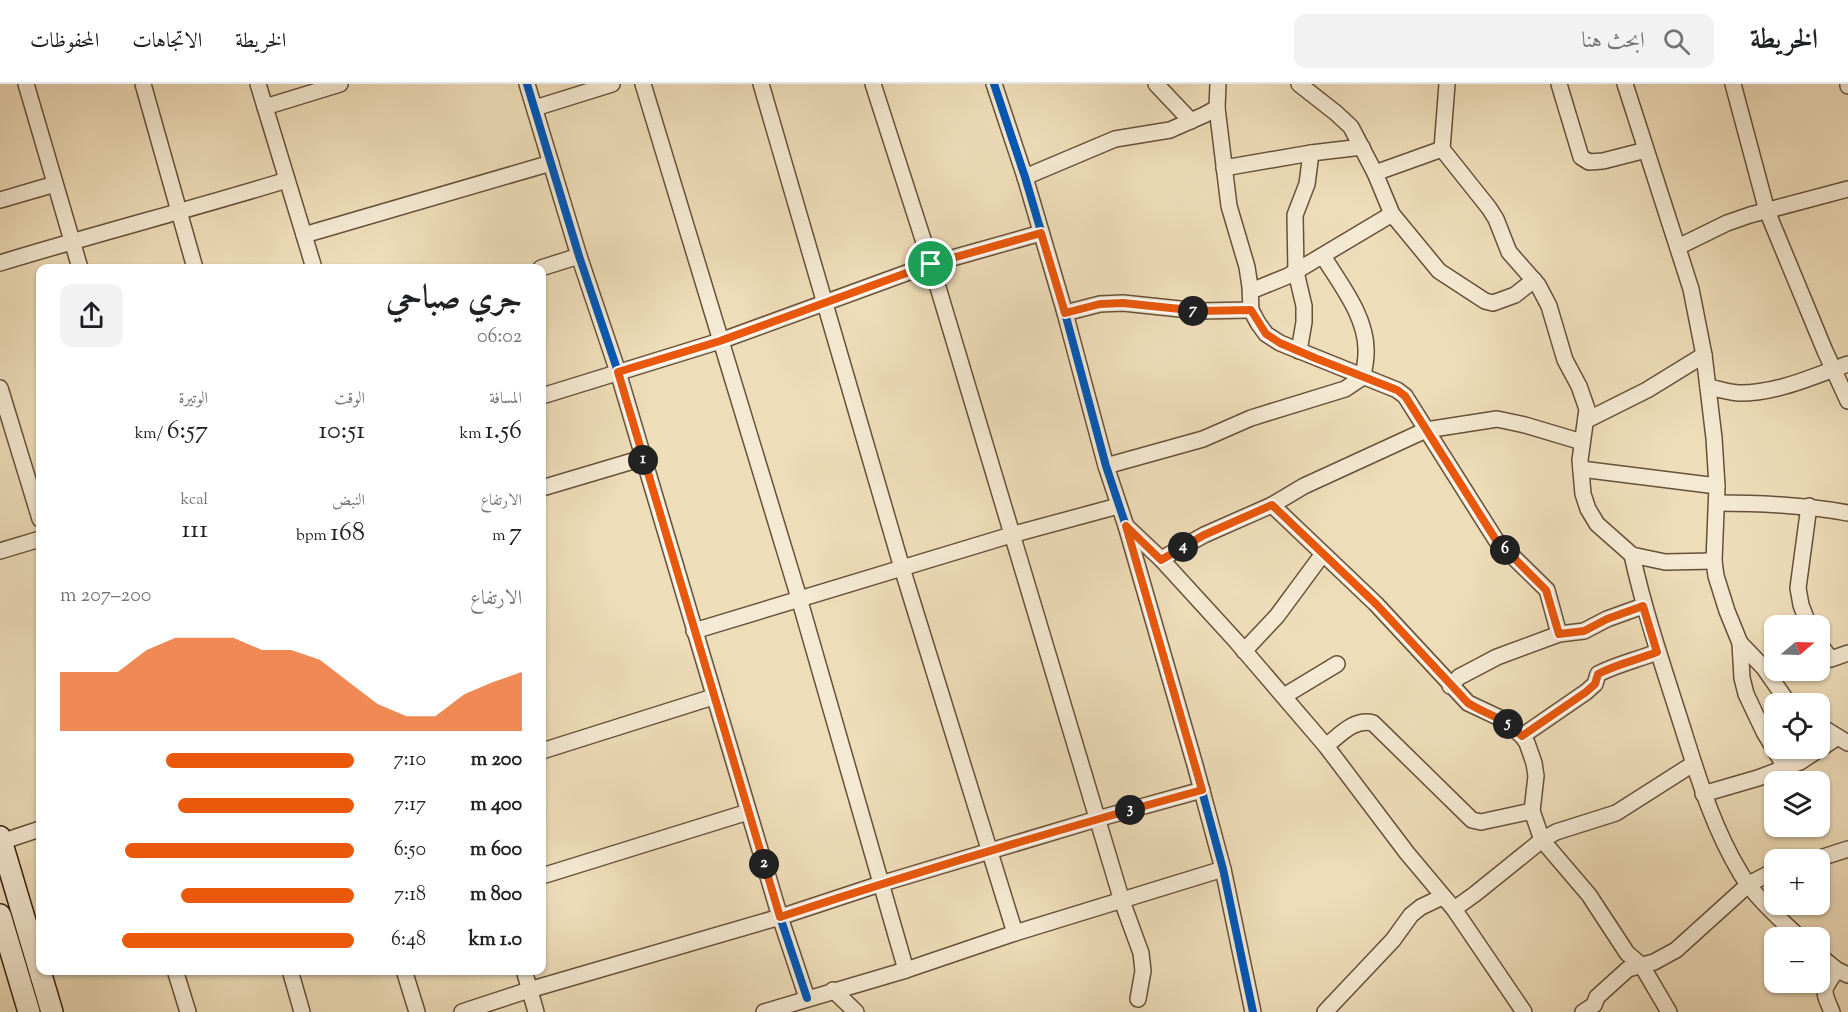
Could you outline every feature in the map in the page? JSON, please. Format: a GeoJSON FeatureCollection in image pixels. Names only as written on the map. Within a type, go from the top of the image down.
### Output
{"type":"FeatureCollection","features":[{"type":"Feature","properties":{"kind":"main road"},"geometry":{"type":"LineString","coordinates":[[1,840],[36,958]]}},
{"type":"Feature","properties":{"kind":"main road"},"geometry":{"type":"LineString","coordinates":[[0,915],[29,1012]]}},
{"type":"Feature","properties":{"kind":"main road"},"geometry":{"type":"LineString","coordinates":[[41,975],[52,1012]]}},
{"type":"Feature","properties":{"kind":"street"},"geometry":{"type":"LineString","coordinates":[[26,84],[79,264]]}},
{"type":"Feature","properties":{"kind":"street"},"geometry":{"type":"LineString","coordinates":[[143,84],[194,264]]}},
{"type":"Feature","properties":{"kind":"street"},"geometry":{"type":"LineString","coordinates":[[258,84],[313,264]]}},
{"type":"Feature","properties":{"kind":"street"},"geometry":{"type":"LineString","coordinates":[[265,107],[340,84]]}},
{"type":"Feature","properties":{"kind":"street"},"geometry":{"type":"LineString","coordinates":[[527,84],[579,256],[618,372],[713,697],[807,998]]}},
{"type":"Feature","properties":{"kind":"street"},"geometry":{"type":"LineString","coordinates":[[535,108],[612,84]]}},
{"type":"Feature","properties":{"kind":"street"},"geometry":{"type":"LineString","coordinates":[[643,84],[799,598],[906,970]]}},
{"type":"Feature","properties":{"kind":"street"},"geometry":{"type":"LineString","coordinates":[[761,84],[902,568],[988,853],[1015,933]]}},
{"type":"Feature","properties":{"kind":"street"},"geometry":{"type":"LineString","coordinates":[[873,84],[931,264],[1097,819],[1140,953],[1143,971],[1138,999]]}},
{"type":"Feature","properties":{"kind":"street"},"geometry":{"type":"LineString","coordinates":[[994,84],[1025,177],[1065,313],[1106,466],[1126,526],[1202,790],[1223,869],[1253,1012]]}},
{"type":"Feature","properties":{"kind":"street"},"geometry":{"type":"LineString","coordinates":[[1156,84],[1191,121]]}},
{"type":"Feature","properties":{"kind":"street"},"geometry":{"type":"LineString","coordinates":[[1218,84],[1217,108],[1229,206],[1247,267],[1251,310],[1266,334],[1299,351],[1397,390],[1405,396],[1496,540],[1546,590],[1559,634]]}},
{"type":"Feature","properties":{"kind":"street"},"geometry":{"type":"LineString","coordinates":[[1299,84],[1351,127],[1375,173],[1392,214],[1439,271],[1485,301],[1493,303],[1515,295],[1534,280]]}},
{"type":"Feature","properties":{"kind":"street"},"geometry":{"type":"LineString","coordinates":[[1448,84],[1442,149],[1496,219],[1509,252],[1542,291],[1549,306],[1565,360],[1584,398],[1587,420],[1582,442],[1581,470],[1588,509],[1597,524],[1632,555],[1665,562],[1714,561]]}},
{"type":"Feature","properties":{"kind":"street"},"geometry":{"type":"LineString","coordinates":[[1559,84],[1581,157],[1589,162],[1646,150]]}},
{"type":"Feature","properties":{"kind":"street"},"geometry":{"type":"LineString","coordinates":[[1625,84],[1691,289],[1704,355],[1717,486],[1714,561],[1716,576],[1726,611],[1740,643],[1764,668],[1781,693]]}},
{"type":"Feature","properties":{"kind":"street"},"geometry":{"type":"LineString","coordinates":[[1733,84],[1767,211],[1841,367],[1848,401]]}},
{"type":"Feature","properties":{"kind":"street"},"geometry":{"type":"LineString","coordinates":[[1025,177],[1116,139],[1159,133],[1217,108]]}},
{"type":"Feature","properties":{"kind":"street"},"geometry":{"type":"LineString","coordinates":[[1224,168],[1362,147]]}},
{"type":"Feature","properties":{"kind":"street"},"geometry":{"type":"LineString","coordinates":[[1375,173],[1442,149]]}},
{"type":"Feature","properties":{"kind":"street"},"geometry":{"type":"LineString","coordinates":[[1299,351],[1304,306],[1296,272],[1295,215],[1307,183],[1311,153]]}},
{"type":"Feature","properties":{"kind":"street"},"geometry":{"type":"LineString","coordinates":[[304,236],[551,163]]}},
{"type":"Feature","properties":{"kind":"street"},"geometry":{"type":"LineString","coordinates":[[0,263],[287,180]]}},
{"type":"Feature","properties":{"kind":"street"},"geometry":{"type":"LineString","coordinates":[[0,200],[55,184]]}},
{"type":"Feature","properties":{"kind":"street"},"geometry":{"type":"LineString","coordinates":[[1678,247],[1727,224],[1848,189]]}},
{"type":"Feature","properties":{"kind":"street"},"geometry":{"type":"LineString","coordinates":[[1251,291],[1296,272],[1392,214]]}},
{"type":"Feature","properties":{"kind":"street"},"geometry":{"type":"LineString","coordinates":[[546,395],[720,341],[931,264],[1041,233]]}},
{"type":"Feature","properties":{"kind":"street"},"geometry":{"type":"LineString","coordinates":[[546,266],[579,256]]}},
{"type":"Feature","properties":{"kind":"street"},"geometry":{"type":"LineString","coordinates":[[1106,466],[1203,439],[1251,418],[1345,389],[1362,377],[1366,352],[1358,316],[1323,256]]}},
{"type":"Feature","properties":{"kind":"street"},"geometry":{"type":"LineString","coordinates":[[1065,313],[1100,304],[1123,303],[1199,311],[1251,310]]}},
{"type":"Feature","properties":{"kind":"street"},"geometry":{"type":"LineString","coordinates":[[1587,420],[1647,390],[1704,355]]}},
{"type":"Feature","properties":{"kind":"street"},"geometry":{"type":"LineString","coordinates":[[1708,387],[1738,393],[1763,392],[1841,367]]}},
{"type":"Feature","properties":{"kind":"street"},"geometry":{"type":"LineString","coordinates":[[0,388],[36,506]]}},
{"type":"Feature","properties":{"kind":"street"},"geometry":{"type":"LineString","coordinates":[[1161,560],[1204,535],[1272,505],[1304,486],[1426,430],[1497,419],[1525,424],[1582,442]]}},
{"type":"Feature","properties":{"kind":"street"},"geometry":{"type":"LineString","coordinates":[[546,487],[643,458]]}},
{"type":"Feature","properties":{"kind":"street"},"geometry":{"type":"LineString","coordinates":[[1581,470],[1717,486]]}},
{"type":"Feature","properties":{"kind":"street"},"geometry":{"type":"LineString","coordinates":[[1717,504],[1767,503],[1809,506],[1848,513]]}},
{"type":"Feature","properties":{"kind":"street"},"geometry":{"type":"LineString","coordinates":[[1272,505],[1376,604],[1468,703],[1478,710],[1502,719],[1522,736],[1530,750],[1536,776],[1532,811],[1542,840],[1589,895],[1627,953],[1642,966],[1669,1012]]}},
{"type":"Feature","properties":{"kind":"street"},"geometry":{"type":"LineString","coordinates":[[694,631],[1011,535],[1118,506]]}},
{"type":"Feature","properties":{"kind":"street"},"geometry":{"type":"LineString","coordinates":[[1805,615],[1798,588],[1809,506]]}},
{"type":"Feature","properties":{"kind":"street"},"geometry":{"type":"LineString","coordinates":[[1126,526],[1161,560],[1244,651],[1326,746],[1442,897],[1454,909],[1524,1012]]}},
{"type":"Feature","properties":{"kind":"street"},"geometry":{"type":"LineString","coordinates":[[0,551],[36,540]]}},
{"type":"Feature","properties":{"kind":"street"},"geometry":{"type":"LineString","coordinates":[[1244,651],[1277,616],[1322,555]]}},
{"type":"Feature","properties":{"kind":"street"},"geometry":{"type":"LineString","coordinates":[[1632,555],[1643,606],[1657,652],[1703,794],[1721,837],[1742,876],[1789,927]]}},
{"type":"Feature","properties":{"kind":"street"},"geometry":{"type":"LineString","coordinates":[[1450,686],[1459,677],[1483,663],[1559,634],[1584,631],[1607,619],[1643,606]]}},
{"type":"Feature","properties":{"kind":"street"},"geometry":{"type":"LineString","coordinates":[[1740,643],[1742,678],[1746,694],[1764,732],[1785,767]]}},
{"type":"Feature","properties":{"kind":"street"},"geometry":{"type":"LineString","coordinates":[[1522,736],[1586,692],[1595,684],[1598,674],[1615,665],[1631,663],[1657,652]]}},
{"type":"Feature","properties":{"kind":"street"},"geometry":{"type":"LineString","coordinates":[[1830,657],[1848,653]]}},
{"type":"Feature","properties":{"kind":"street"},"geometry":{"type":"LineString","coordinates":[[1284,696],[1337,664]]}},
{"type":"Feature","properties":{"kind":"street"},"geometry":{"type":"LineString","coordinates":[[546,749],[713,697]]}},
{"type":"Feature","properties":{"kind":"street"},"geometry":{"type":"LineString","coordinates":[[1326,746],[1356,723],[1364,721],[1373,723],[1472,820],[1481,822],[1532,811]]}},
{"type":"Feature","properties":{"kind":"street"},"geometry":{"type":"LineString","coordinates":[[1830,732],[1843,740]]}},
{"type":"Feature","properties":{"kind":"street"},"geometry":{"type":"LineString","coordinates":[[1703,794],[1800,762],[1843,740]]}},
{"type":"Feature","properties":{"kind":"street"},"geometry":{"type":"LineString","coordinates":[[1454,909],[1542,840],[1568,827],[1616,813],[1693,764]]}},
{"type":"Feature","properties":{"kind":"street"},"geometry":{"type":"LineString","coordinates":[[462,1012],[529,990],[780,917],[880,884],[1202,790]]}},
{"type":"Feature","properties":{"kind":"street"},"geometry":{"type":"LineString","coordinates":[[546,875],[748,812]]}},
{"type":"Feature","properties":{"kind":"street"},"geometry":{"type":"LineString","coordinates":[[1,840],[36,830]]}},
{"type":"Feature","properties":{"kind":"street"},"geometry":{"type":"LineString","coordinates":[[1830,855],[1848,849]]}},
{"type":"Feature","properties":{"kind":"street"},"geometry":{"type":"LineString","coordinates":[[764,1012],[906,970],[1015,933],[1223,869]]}},
{"type":"Feature","properties":{"kind":"street"},"geometry":{"type":"LineString","coordinates":[[1583,1012],[1594,1005],[1597,997],[1628,969],[1642,966],[1676,950],[1749,884],[1764,876]]}},
{"type":"Feature","properties":{"kind":"street"},"geometry":{"type":"LineString","coordinates":[[1325,1012],[1393,940],[1411,915],[1421,907],[1442,897]]}},
{"type":"Feature","properties":{"kind":"street"},"geometry":{"type":"LineString","coordinates":[[1832,1012],[1824,993],[1825,986],[1842,972]]}},
{"type":"Feature","properties":{"kind":"street"},"geometry":{"type":"LineString","coordinates":[[177,975],[188,1012]]}},
{"type":"Feature","properties":{"kind":"street"},"geometry":{"type":"LineString","coordinates":[[291,975],[302,1012]]}},
{"type":"Feature","properties":{"kind":"street"},"geometry":{"type":"LineString","coordinates":[[406,975],[417,1012]]}},
{"type":"Feature","properties":{"kind":"street"},"geometry":{"type":"LineString","coordinates":[[525,975],[536,1012]]}},
{"type":"Feature","properties":{"kind":"street"},"geometry":{"type":"LineString","coordinates":[[833,990],[856,1012]]}},
{"type":"Feature","properties":{"kind":"cycle path"},"geometry":{"type":"LineString","coordinates":[[527,84],[579,256],[618,372],[780,917],[807,998]]}},
{"type":"Feature","properties":{"kind":"cycle path"},"geometry":{"type":"LineString","coordinates":[[994,84],[1025,177],[1065,313],[1106,466],[1126,526],[1195,765],[1223,869],[1253,1012]]}},
{"type":"Feature","properties":{"kind":"route"},"geometry":{"type":"LineString","coordinates":[[1041,233],[1065,313],[1111,303],[1199,311],[1251,310],[1266,334],[1280,343],[1397,390],[1405,396],[1496,540],[1546,590],[1559,634],[1584,631],[1607,619],[1643,606],[1657,652],[1631,663],[1615,665],[1598,674],[1595,684],[1586,692],[1522,736],[1502,719],[1478,710],[1468,703],[1376,604],[1272,505],[1204,535],[1161,560],[1126,526],[1202,790],[880,884],[780,917],[618,372],[720,341],[931,264],[1041,233]]}}]}
